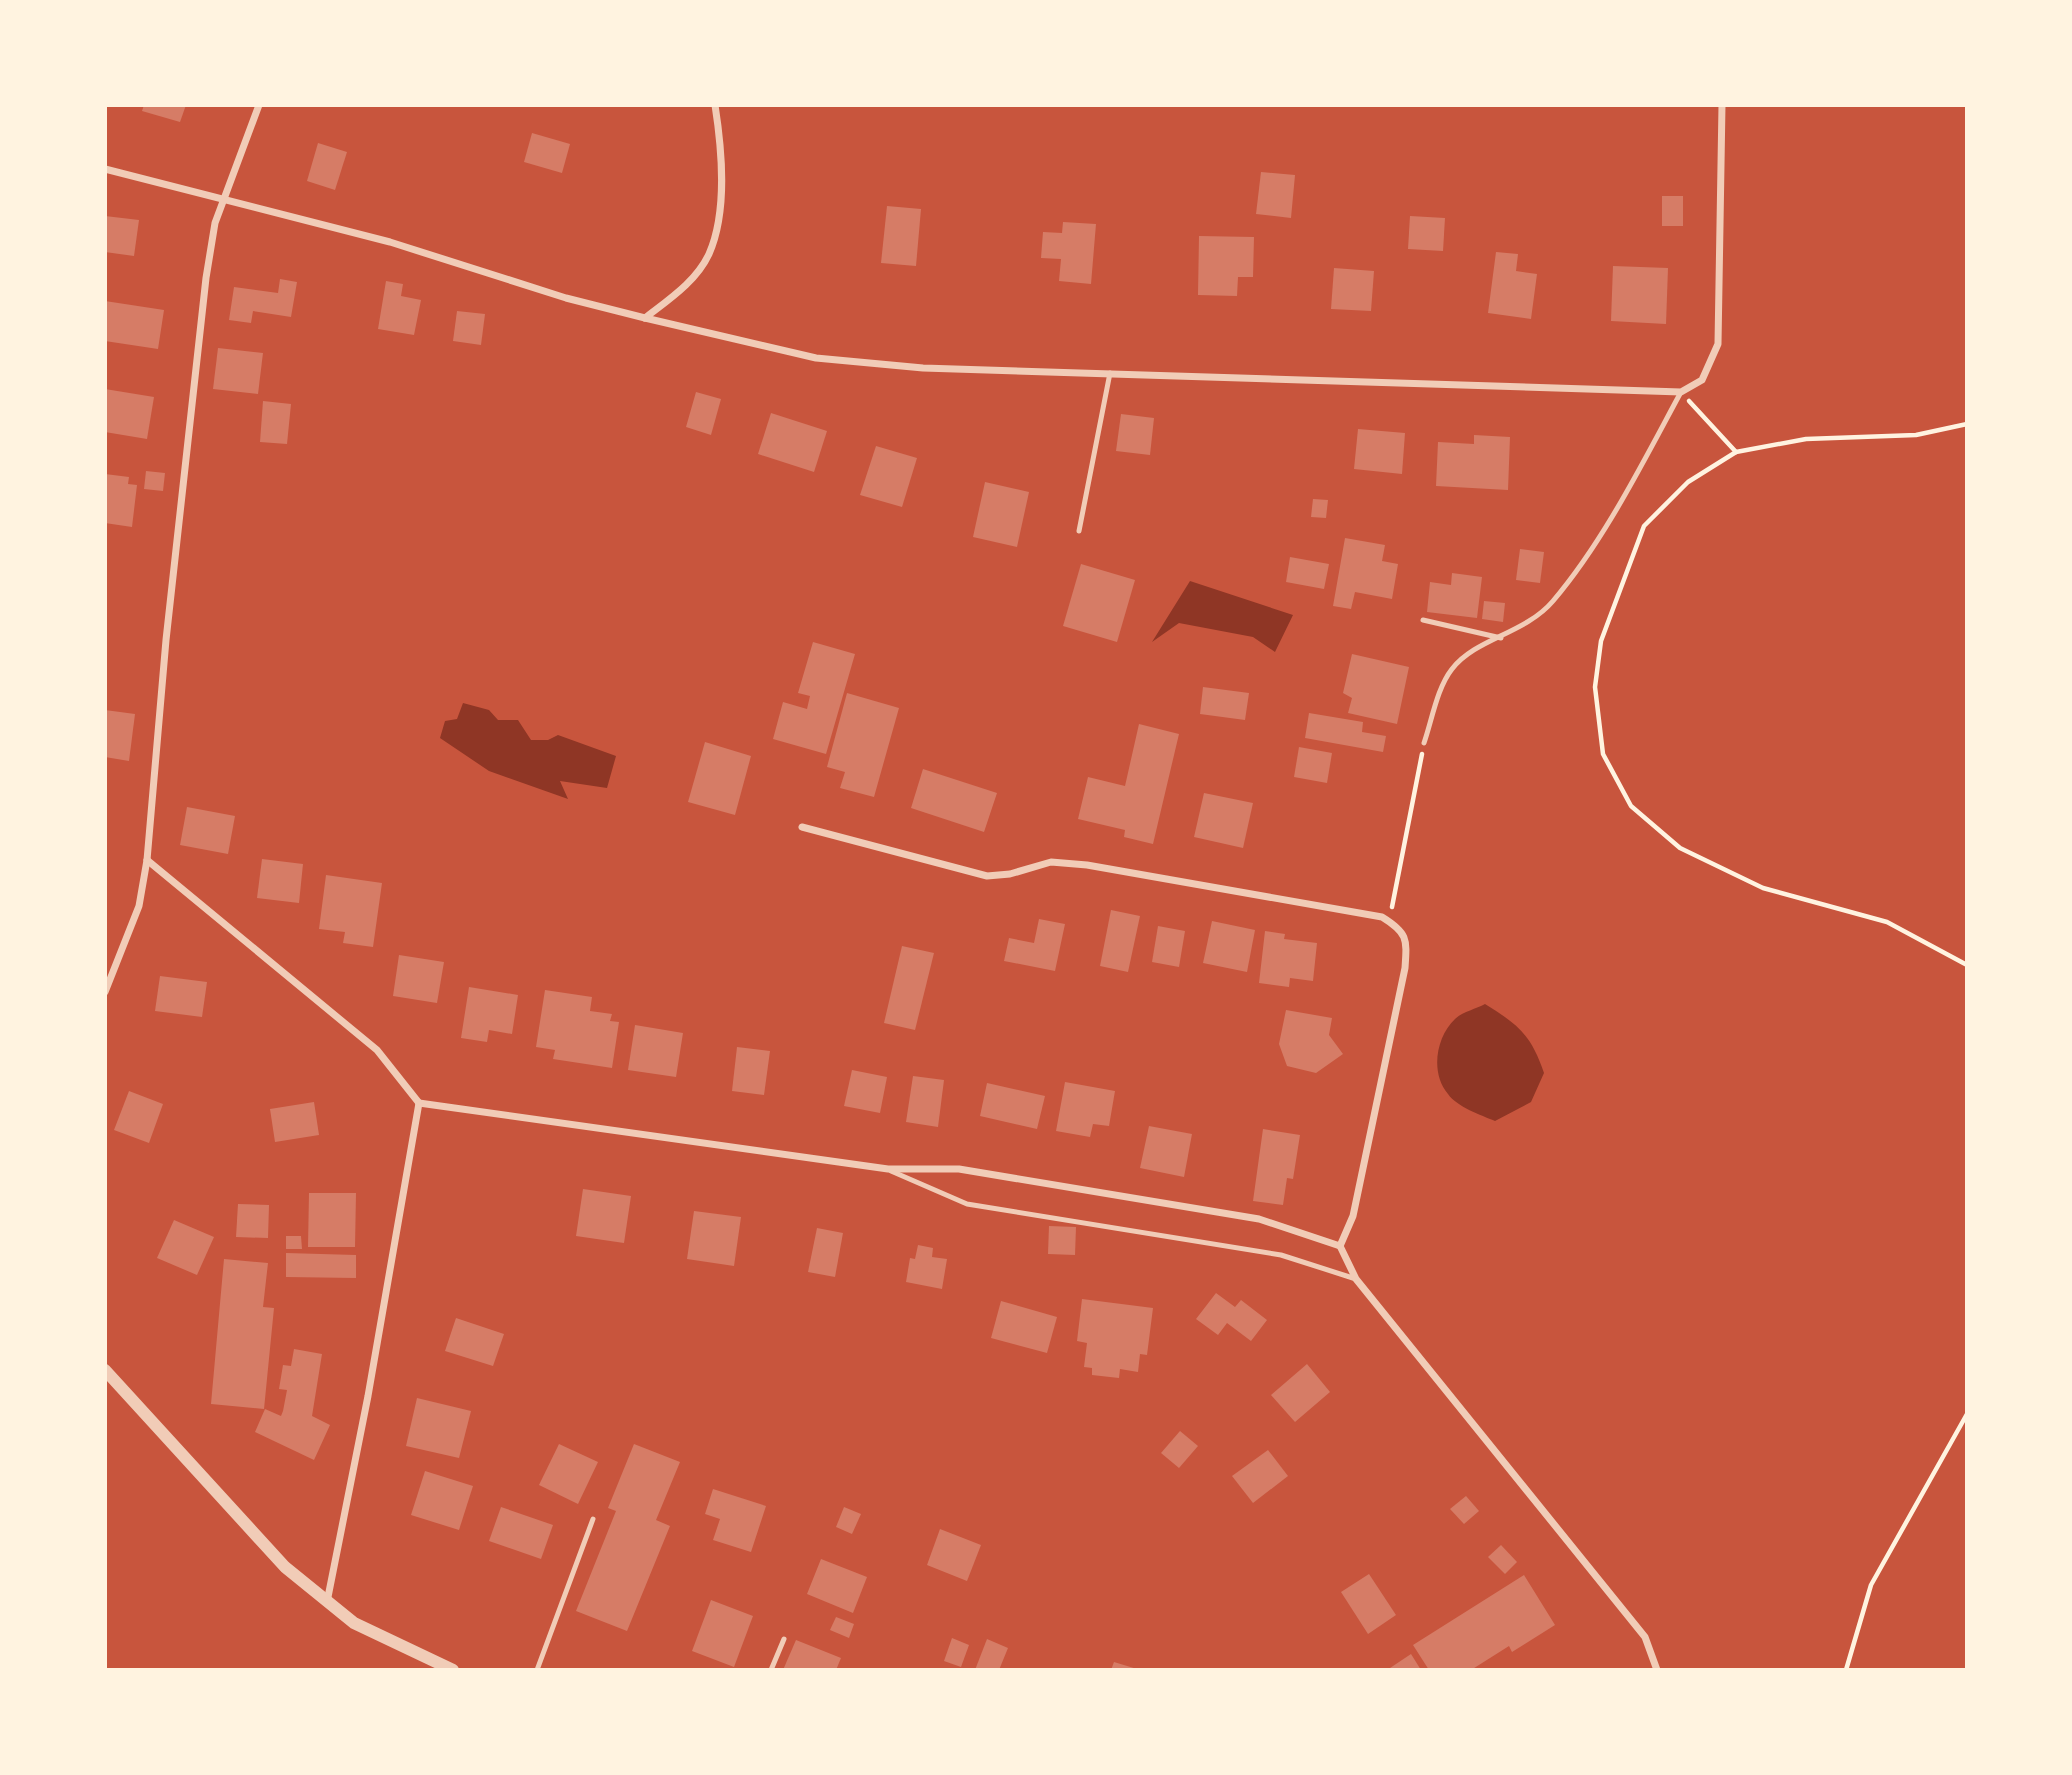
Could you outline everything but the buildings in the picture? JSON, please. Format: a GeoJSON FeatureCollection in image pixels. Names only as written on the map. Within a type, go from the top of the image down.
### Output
{"type":"FeatureCollection","features":[{"type":"Feature","properties":{"kind":"street"},"geometry":{"type":"LineString","coordinates":[[105,992],[139,906],[147,860],[166,640],[206,278],[215,223],[258,105]]}},
{"type":"Feature","properties":{"kind":"street"},"geometry":{"type":"LineString","coordinates":[[645,318],[685,287],[709,254],[720,207],[715,105]]}},
{"type":"Feature","properties":{"kind":"street"},"geometry":{"type":"LineString","coordinates":[[105,169],[390,242],[566,298],[816,358],[923,369],[1681,393],[1702,380],[1718,344],[1722,105]]}},
{"type":"Feature","properties":{"kind":"street"},"geometry":{"type":"LineString","coordinates":[[802,827],[987,876],[1010,874],[1051,862],[1087,864],[1382,917],[1401,929],[1407,941],[1405,968],[1353,1216],[1340,1245]]}},
{"type":"Feature","properties":{"kind":"street"},"geometry":{"type":"LineString","coordinates":[[147,860],[377,1050],[419,1104],[888,1169],[959,1169],[1259,1219],[1340,1245],[1356,1279],[1646,1637],[1657,1670]]}},
{"type":"Feature","properties":{"kind":"street"},"geometry":{"type":"LineString","coordinates":[[327,1602],[368,1396],[419,1104]]}},
{"type":"Feature","properties":{"kind":"street"},"geometry":{"type":"LineString","coordinates":[[105,1370],[285,1567],[327,1602],[365,1628],[453,1670]]}},
{"type":"Feature","properties":{"kind":"lane"},"geometry":{"type":"LineString","coordinates":[[1079,531],[1110,373]]}},
{"type":"Feature","properties":{"kind":"lane"},"geometry":{"type":"LineString","coordinates":[[1424,743],[1451,669],[1472,650],[1514,632],[1552,603],[1608,522],[1681,393]]}},
{"type":"Feature","properties":{"kind":"lane"},"geometry":{"type":"LineString","coordinates":[[1423,620],[1501,638]]}},
{"type":"Feature","properties":{"kind":"lane"},"geometry":{"type":"LineString","coordinates":[[888,1169],[967,1204],[1281,1255],[1356,1279]]}},
{"type":"Feature","properties":{"kind":"lane"},"geometry":{"type":"LineString","coordinates":[[537,1670],[593,1519]]}},
{"type":"Feature","properties":{"kind":"lane"},"geometry":{"type":"LineString","coordinates":[[771,1670],[784,1639]]}},
{"type":"Feature","properties":{"kind":"path"},"geometry":{"type":"LineString","coordinates":[[1681,393],[1736,452]]}},
{"type":"Feature","properties":{"kind":"path"},"geometry":{"type":"LineString","coordinates":[[1967,424],[1916,435],[1805,439],[1736,452],[1688,482],[1644,526],[1601,642],[1595,687],[1604,754],[1631,806],[1681,848],[1763,888],[1887,922],[1967,965]]}},
{"type":"Feature","properties":{"kind":"path"},"geometry":{"type":"LineString","coordinates":[[1390,921],[1424,743]]}},
{"type":"Feature","properties":{"kind":"path"},"geometry":{"type":"LineString","coordinates":[[1846,1670],[1871,1585],[1967,1415]]}},
{"type":"Feature","properties":{"kind":"shaded area"},"geometry":{"type":"Polygon","coordinates":[[[1190,581],[1293,615],[1275,652],[1253,637],[1179,623],[1152,642],[1190,581]]]}},
{"type":"Feature","properties":{"kind":"shaded area"},"geometry":{"type":"Polygon","coordinates":[[[463,703],[489,710],[498,720],[518,720],[531,740],[548,740],[558,735],[616,756],[607,788],[560,781],[568,799],[489,771],[440,738],[445,721],[457,719],[463,703]]]}},
{"type":"Feature","properties":{"kind":"shaded area"},"geometry":{"type":"Polygon","coordinates":[[[1485,1004],[1507,1018],[1529,1040],[1544,1073],[1531,1102],[1495,1121],[1452,1099],[1442,1085],[1437,1066],[1443,1035],[1455,1019],[1485,1004]]]}}]}
